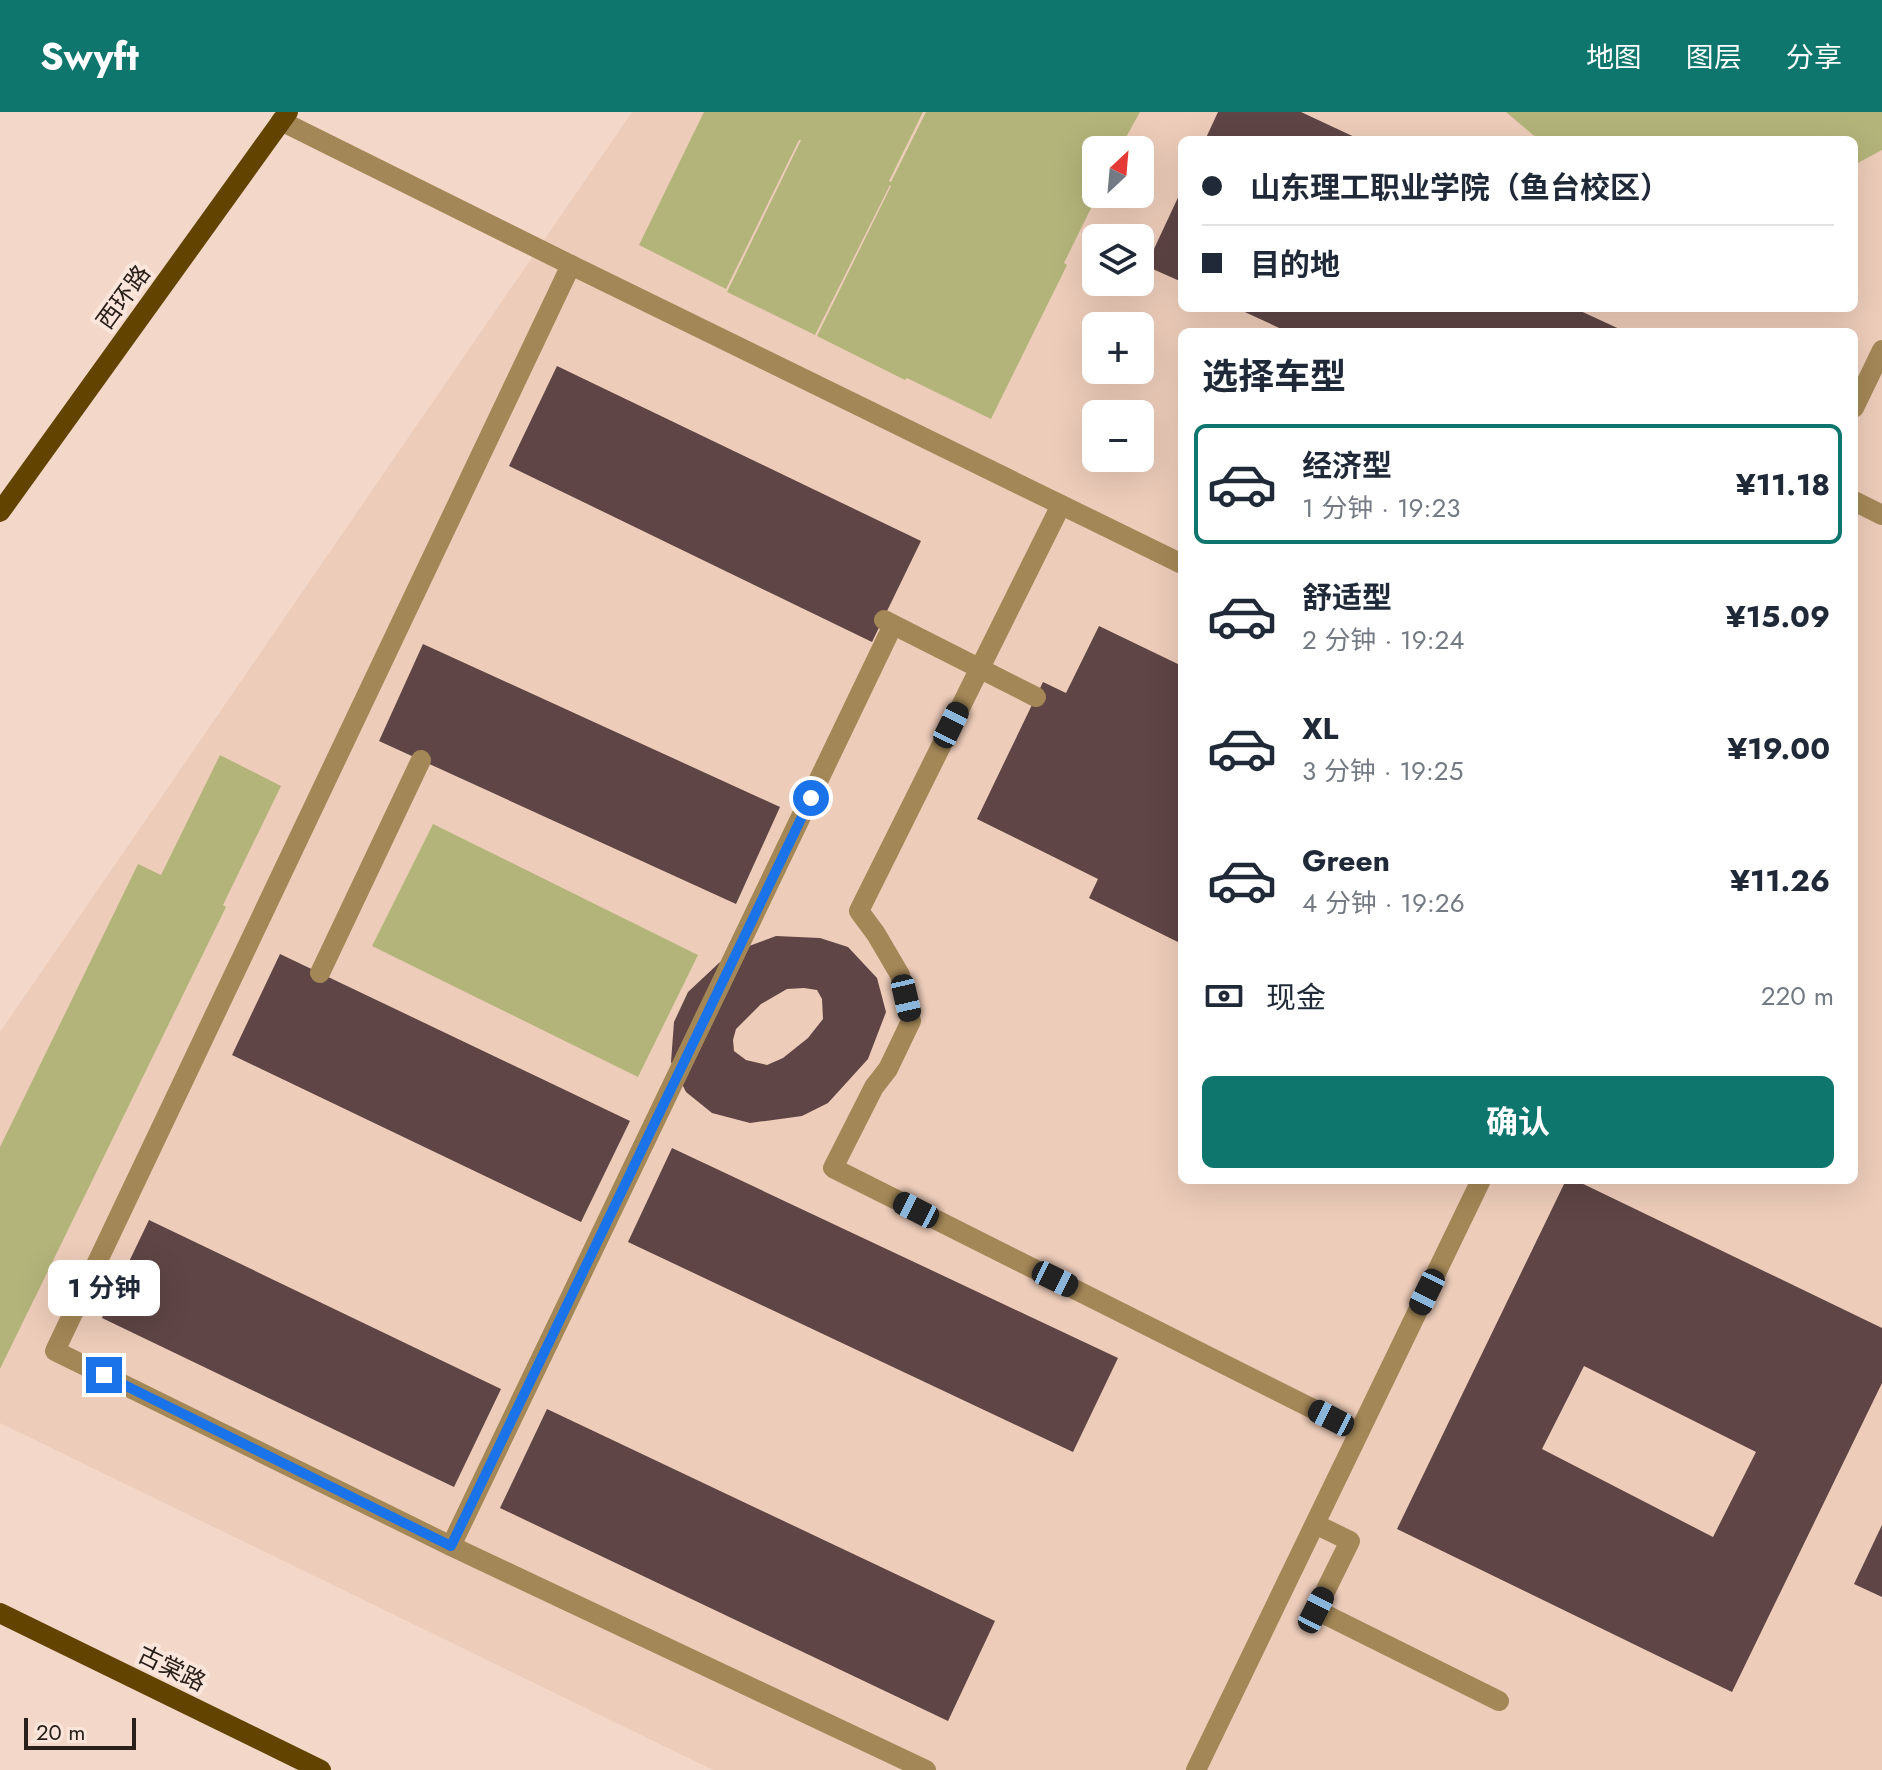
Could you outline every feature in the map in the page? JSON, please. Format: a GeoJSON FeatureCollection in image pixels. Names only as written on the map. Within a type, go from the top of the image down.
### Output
{"type":"FeatureCollection","features":[{"type":"Feature","properties":{"kind":"main road","name":"西环路"},"geometry":{"type":"LineString","coordinates":[[0,512],[285,117]]}},
{"type":"Feature","properties":{"kind":"main road","name":"古棠路"},"geometry":{"type":"LineString","coordinates":[[0,1613],[321,1770]]}},
{"type":"Feature","properties":{"kind":"lane"},"geometry":{"type":"LineString","coordinates":[[285,117],[571,265],[1178,562]]}},
{"type":"Feature","properties":{"kind":"lane"},"geometry":{"type":"LineString","coordinates":[[571,265],[55,1351],[451,1546],[926,1770]]}},
{"type":"Feature","properties":{"kind":"lane"},"geometry":{"type":"LineString","coordinates":[[1858,400],[1882,350]]}},
{"type":"Feature","properties":{"kind":"lane"},"geometry":{"type":"LineString","coordinates":[[1858,503],[1882,515]]}},
{"type":"Feature","properties":{"kind":"lane"},"geometry":{"type":"LineString","coordinates":[[1061,505],[859,911],[900,975],[911,1021],[833,1168],[1359,1432]]}},
{"type":"Feature","properties":{"kind":"lane"},"geometry":{"type":"LineString","coordinates":[[451,1546],[888,622],[1036,697]]}},
{"type":"Feature","properties":{"kind":"lane"},"geometry":{"type":"LineString","coordinates":[[320,973],[421,760]]}},
{"type":"Feature","properties":{"kind":"lane"},"geometry":{"type":"LineString","coordinates":[[1196,1770],[1479,1184]]}},
{"type":"Feature","properties":{"kind":"lane"},"geometry":{"type":"LineString","coordinates":[[1315,1524],[1350,1541],[1316,1610],[1499,1701]]}},
{"type":"Feature","properties":{"kind":"shaded area"},"geometry":{"type":"Polygon","coordinates":[[[632,112],[1882,112],[1882,1770],[713,1770],[0,1423],[0,1032],[632,112]]]}},
{"type":"Feature","properties":{"kind":"green space"},"geometry":{"type":"Polygon","coordinates":[[[704,112],[923,112],[891,182],[926,112],[1140,112],[1127,136],[1082,136],[1082,208],[1091,208],[1064,263],[1067,265],[991,419],[817,336],[890,185],[815,335],[727,292],[801,140],[726,289],[639,245],[704,112]]]}},
{"type":"Feature","properties":{"kind":"green space"},"geometry":{"type":"Polygon","coordinates":[[[1506,112],[1882,112],[1882,150],[1858,163],[1858,136],[1534,136],[1506,112]]]}},
{"type":"Feature","properties":{"kind":"green space"},"geometry":{"type":"Polygon","coordinates":[[[220,755],[281,786],[223,905],[226,907],[0,1369],[0,1147],[138,864],[161,875],[220,755]]]}},
{"type":"Feature","properties":{"kind":"green space"},"geometry":{"type":"Polygon","coordinates":[[[433,824],[698,955],[638,1077],[372,946],[433,824]]]}},
{"type":"Feature","properties":{"kind":"building"},"geometry":{"type":"Polygon","coordinates":[[[1218,112],[1301,112],[1352,136],[1207,136],[1218,112]]]}},
{"type":"Feature","properties":{"kind":"building"},"geometry":{"type":"Polygon","coordinates":[[[1178,198],[1178,280],[1154,270],[1154,249],[1178,198]]]}},
{"type":"Feature","properties":{"kind":"building"},"geometry":{"type":"Polygon","coordinates":[[[1245,312],[1583,312],[1617,328],[1279,328],[1245,312]]]}},
{"type":"Feature","properties":{"kind":"building"},"geometry":{"type":"Polygon","coordinates":[[[557,366],[921,541],[872,642],[509,466],[557,366]]]}},
{"type":"Feature","properties":{"kind":"building"},"geometry":{"type":"Polygon","coordinates":[[[1099,626],[1178,664],[1178,942],[1089,898],[1098,879],[977,819],[1043,682],[1066,693],[1099,626]]]}},
{"type":"Feature","properties":{"kind":"building"},"geometry":{"type":"Polygon","coordinates":[[[423,644],[780,807],[736,904],[379,741],[423,644]]]}},
{"type":"Feature","properties":{"kind":"building"},"geometry":{"type":"Polygon","coordinates":[[[776,936],[820,938],[848,947],[877,978],[886,1012],[868,1059],[828,1103],[802,1116],[750,1123],[712,1113],[686,1092],[671,1062],[674,1022],[688,992],[719,963],[741,949],[776,936]],[[787,989],[761,1004],[736,1029],[734,1051],[746,1060],[767,1065],[783,1058],[808,1038],[823,1019],[822,999],[817,990],[787,989]]]}},
{"type":"Feature","properties":{"kind":"building"},"geometry":{"type":"Polygon","coordinates":[[[280,954],[630,1121],[581,1222],[232,1055],[280,954]]]}},
{"type":"Feature","properties":{"kind":"building"},"geometry":{"type":"Polygon","coordinates":[[[672,1148],[1118,1358],[1073,1452],[628,1242],[672,1148]]]}},
{"type":"Feature","properties":{"kind":"building"},"geometry":{"type":"Polygon","coordinates":[[[1564,1184],[1583,1184],[1882,1328],[1882,1383],[1732,1692],[1397,1529],[1564,1184]],[[1584,1366],[1542,1449],[1713,1537],[1756,1452],[1584,1366]]]}},
{"type":"Feature","properties":{"kind":"building"},"geometry":{"type":"Polygon","coordinates":[[[149,1220],[501,1389],[454,1487],[102,1318],[149,1220]]]}},
{"type":"Feature","properties":{"kind":"building"},"geometry":{"type":"Polygon","coordinates":[[[547,1409],[995,1621],[948,1721],[500,1508],[547,1409]]]}},
{"type":"Feature","properties":{"kind":"building"},"geometry":{"type":"Polygon","coordinates":[[[1882,1525],[1882,1597],[1854,1584],[1882,1525]]]}},
{"type":"Feature","properties":{"kind":"route"},"geometry":{"type":"LineString","coordinates":[[104,1375],[451,1546],[811,798]]}}]}
